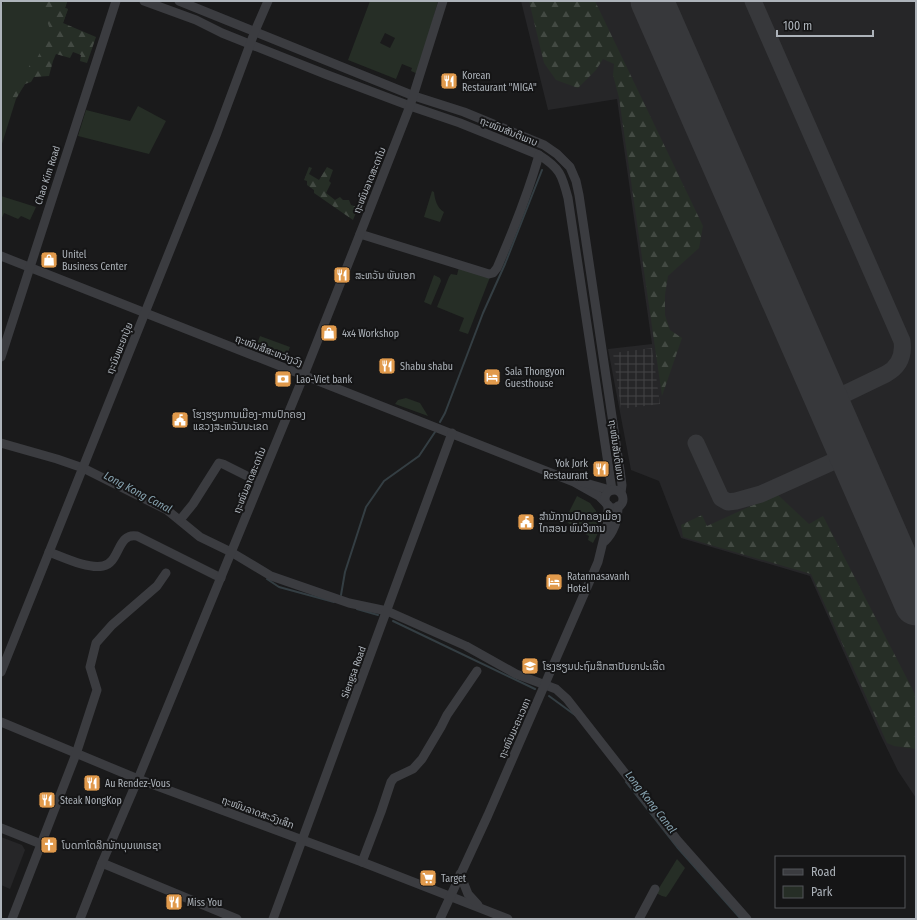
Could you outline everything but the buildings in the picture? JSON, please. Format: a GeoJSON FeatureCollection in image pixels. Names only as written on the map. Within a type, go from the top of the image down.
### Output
{"type":"FeatureCollection","features":[{"type":"Feature","properties":{"kind":"street","name":"Chao Kim Road"},"geometry":{"type":"LineString","coordinates":[[1,357],[116,1]]}},
{"type":"Feature","properties":{"kind":"street","name":"ຖະໜົນສັນຕິພາບ"},"geometry":{"type":"LineString","coordinates":[[144,1],[196,20],[325,74],[410,106],[462,123],[539,155],[550,162],[561,173],[568,198],[614,491],[622,485],[579,195],[576,181],[570,167],[557,154],[544,145],[464,112],[414,96],[179,1]]}},
{"type":"Feature","properties":{"kind":"street","name":"ຖະນົນພະຍາປຸ້ຍ"},"geometry":{"type":"LineString","coordinates":[[1,672],[217,133],[255,31],[268,1]]}},
{"type":"Feature","properties":{"kind":"street","name":"ຖະໜົນລາດສະດາໄນ"},"geometry":{"type":"LineString","coordinates":[[80,919],[102,862],[138,779],[304,375],[360,234],[414,96],[443,1]]}},
{"type":"Feature","properties":{"kind":"street"},"geometry":{"type":"LineString","coordinates":[[360,234],[489,274],[493,273],[497,268],[517,220],[532,180],[539,155]]}},
{"type":"Feature","properties":{"kind":"street","name":"ຖະໜົນສີສະຫວ່າງວົງ"},"geometry":{"type":"LineString","coordinates":[[1,256],[574,482]]}},
{"type":"Feature","properties":{"kind":"street","name":"Siengsa Road"},"geometry":{"type":"LineString","coordinates":[[273,919],[452,433]]}},
{"type":"Feature","properties":{"kind":"street"},"geometry":{"type":"LineString","coordinates":[[1,443],[83,468],[167,510],[200,537],[231,552],[271,576],[349,603],[387,611],[466,646],[516,674],[556,689],[567,698],[678,841],[747,919]]}},
{"type":"Feature","properties":{"kind":"street"},"geometry":{"type":"LineString","coordinates":[[180,520],[193,504],[219,463],[259,482]]}},
{"type":"Feature","properties":{"kind":"street"},"geometry":{"type":"LineString","coordinates":[[574,482],[584,482],[614,491],[622,499],[622,502],[618,506],[617,521],[603,544]]}},
{"type":"Feature","properties":{"kind":"street"},"geometry":{"type":"LineString","coordinates":[[574,482],[599,496],[607,504],[613,507],[618,506]]}},
{"type":"Feature","properties":{"kind":"street"},"geometry":{"type":"LineString","coordinates":[[603,544],[609,515],[606,495],[614,491]]}},
{"type":"Feature","properties":{"kind":"street"},"geometry":{"type":"LineString","coordinates":[[49,552],[83,564],[96,567],[105,566],[112,561],[126,537],[132,535],[137,536],[221,578]]}},
{"type":"Feature","properties":{"kind":"street","name":"ຖະໜົນມະຄະເວຫາ"},"geometry":{"type":"LineString","coordinates":[[440,919],[488,815],[545,685],[598,562],[603,544]]}},
{"type":"Feature","properties":{"kind":"street"},"geometry":{"type":"LineString","coordinates":[[12,919],[76,754],[97,690],[90,667],[96,644],[112,625],[157,586],[166,573]]}},
{"type":"Feature","properties":{"kind":"street"},"geometry":{"type":"LineString","coordinates":[[362,862],[391,782],[394,778],[413,769],[422,759],[447,715],[478,671]]}},
{"type":"Feature","properties":{"kind":"street","name":"ຖະໜົນລາດສະວົງເສິກ"},"geometry":{"type":"LineString","coordinates":[[1,722],[138,779],[362,862],[508,919]]}},
{"type":"Feature","properties":{"kind":"street"},"geometry":{"type":"LineString","coordinates":[[1,828],[41,844]]}},
{"type":"Feature","properties":{"kind":"street"},"geometry":{"type":"LineString","coordinates":[[102,862],[237,919]]}},
{"type":"Feature","properties":{"kind":"street"},"geometry":{"type":"LineString","coordinates":[[460,874],[468,894],[476,904],[484,909]]}},
{"type":"Feature","properties":{"kind":"street"},"geometry":{"type":"LineString","coordinates":[[639,919],[655,890]]}},
{"type":"Feature","properties":{"kind":"shaded area"},"geometry":{"type":"Polygon","coordinates":[[[521,1],[916,1],[916,798],[898,771],[881,736],[810,576],[681,538],[659,481],[631,470],[608,349],[652,344],[617,99],[548,110],[521,1]]]}},
{"type":"Feature","properties":{"kind":"shaded area"},"geometry":{"type":"Polygon","coordinates":[[[652,348],[660,404],[621,409],[613,353],[652,348]]]}},
{"type":"Feature","properties":{"kind":"shaded area"},"geometry":{"type":"Polygon","coordinates":[[[1,837],[22,845],[25,850],[10,889],[1,885],[1,837]]]}},
{"type":"Feature","properties":{"kind":"green space"},"geometry":{"type":"Polygon","coordinates":[[[1,1],[63,1],[67,2],[65,8],[68,9],[63,23],[13,98],[16,99],[1,147],[1,9],[3,2],[1,1]]]}},
{"type":"Feature","properties":{"kind":"green space"},"geometry":{"type":"Polygon","coordinates":[[[33,1],[67,2],[65,8],[68,9],[63,23],[96,37],[87,63],[80,61],[81,55],[73,52],[70,58],[56,54],[49,76],[34,77],[31,82],[25,84],[16,99],[12,98],[32,61],[35,62],[51,32],[47,21],[50,13],[45,8],[39,9],[34,7],[31,4],[33,1]]]}},
{"type":"Feature","properties":{"kind":"green space"},"geometry":{"type":"Polygon","coordinates":[[[370,1],[438,1],[418,74],[411,71],[412,68],[402,64],[396,79],[348,60],[370,1]],[[385,33],[380,43],[390,48],[395,38],[385,33]]]}},
{"type":"Feature","properties":{"kind":"green space"},"geometry":{"type":"Polygon","coordinates":[[[529,1],[595,1],[703,226],[699,248],[668,276],[665,295],[665,315],[670,330],[682,338],[662,396],[619,98],[613,75],[614,64],[603,59],[596,70],[578,88],[556,80],[544,63],[529,1]]]}},
{"type":"Feature","properties":{"kind":"green space"},"geometry":{"type":"Polygon","coordinates":[[[138,106],[166,121],[149,154],[78,136],[86,110],[130,121],[138,106]]]}},
{"type":"Feature","properties":{"kind":"green space"},"geometry":{"type":"Polygon","coordinates":[[[309,167],[312,168],[309,174],[319,180],[327,167],[333,170],[329,181],[331,183],[326,193],[335,200],[340,197],[343,200],[349,200],[351,205],[357,207],[353,220],[314,193],[314,190],[307,185],[307,181],[304,180],[309,167]]]}},
{"type":"Feature","properties":{"kind":"green space"},"geometry":{"type":"Polygon","coordinates":[[[432,191],[434,192],[438,206],[444,212],[440,222],[424,217],[432,191]]]}},
{"type":"Feature","properties":{"kind":"green space"},"geometry":{"type":"Polygon","coordinates":[[[1,196],[36,207],[30,220],[21,216],[18,219],[4,213],[1,220],[1,196]]]}},
{"type":"Feature","properties":{"kind":"green space"},"geometry":{"type":"Polygon","coordinates":[[[459,267],[490,277],[468,334],[459,331],[464,318],[437,307],[449,277],[451,274],[457,275],[459,267]]]}},
{"type":"Feature","properties":{"kind":"green space"},"geometry":{"type":"Polygon","coordinates":[[[434,275],[440,278],[441,281],[431,305],[424,302],[434,275]]]}},
{"type":"Feature","properties":{"kind":"green space"},"geometry":{"type":"Polygon","coordinates":[[[260,336],[290,347],[286,358],[256,347],[260,336]]]}},
{"type":"Feature","properties":{"kind":"green space"},"geometry":{"type":"Polygon","coordinates":[[[406,398],[420,403],[428,416],[395,404],[398,400],[406,398]]]}},
{"type":"Feature","properties":{"kind":"green space"},"geometry":{"type":"Polygon","coordinates":[[[777,494],[809,524],[823,516],[916,696],[916,749],[894,746],[887,743],[811,574],[683,537],[681,525],[702,515],[707,526],[777,494]]]}},
{"type":"Feature","properties":{"kind":"green space"},"geometry":{"type":"Polygon","coordinates":[[[577,496],[590,503],[596,511],[599,531],[593,543],[588,540],[589,536],[574,528],[565,520],[577,496]]]}},
{"type":"Feature","properties":{"kind":"green space"},"geometry":{"type":"Polygon","coordinates":[[[677,859],[685,868],[666,897],[656,893],[677,859]]]}},
{"type":"Feature","properties":{"kind":"waterway"},"geometry":{"type":"LineString","coordinates":[[440,422],[445,413],[483,313],[505,264],[542,170]]}},
{"type":"Feature","properties":{"kind":"waterway"},"geometry":{"type":"LineString","coordinates":[[341,595],[345,572],[366,507],[384,481],[419,456],[435,432]]}},
{"type":"Feature","properties":{"kind":"waterway","name":"Long Kong Canal"},"geometry":{"type":"LineString","coordinates":[[267,579],[279,587],[334,602]]}},
{"type":"Feature","properties":{"kind":"waterway","name":"Long Kong Canal"},"geometry":{"type":"LineString","coordinates":[[357,609],[378,615]]}},
{"type":"Feature","properties":{"kind":"waterway","name":"Long Kong Canal"},"geometry":{"type":"LineString","coordinates":[[393,621],[535,689]]}},
{"type":"Feature","properties":{"kind":"waterway","name":"Long Kong Canal"},"geometry":{"type":"LineString","coordinates":[[549,696],[575,715]]}},
{"type":"Feature","properties":{"kind":"waterway","name":"Long Kong Canal"},"geometry":{"type":"LineString","coordinates":[[626,782],[677,847],[741,919]]}},
{"type":"Feature","properties":{"kind":"taxiway"},"geometry":{"type":"LineString","coordinates":[[753,1],[902,341],[900,360],[891,371],[828,402]]}},
{"type":"Feature","properties":{"kind":"taxiway"},"geometry":{"type":"LineString","coordinates":[[696,443],[721,498],[728,502],[761,494],[850,454]]}},
{"type":"Feature","properties":{"kind":"runway"},"geometry":{"type":"LineString","coordinates":[[652,1],[916,604]]}},
{"type":"Feature","properties":{"kind":"place","name":"Korean Restaurant \"MIGA\""},"geometry":{"type":"Point","coordinates":[449,81]}},
{"type":"Feature","properties":{"kind":"place","name":"Unitel Business Center"},"geometry":{"type":"Point","coordinates":[49,260]}},
{"type":"Feature","properties":{"kind":"place","name":"ສະຫວັນ ພັນເອກ"},"geometry":{"type":"Point","coordinates":[342,275]}},
{"type":"Feature","properties":{"kind":"place","name":"4x4 Workshop"},"geometry":{"type":"Point","coordinates":[329,333]}},
{"type":"Feature","properties":{"kind":"place","name":"Shabu shabu"},"geometry":{"type":"Point","coordinates":[387,366]}},
{"type":"Feature","properties":{"kind":"place","name":"Sala Thongyon Guesthouse"},"geometry":{"type":"Point","coordinates":[492,377]}},
{"type":"Feature","properties":{"kind":"place","name":"Lao-Viet bank"},"geometry":{"type":"Point","coordinates":[283,379]}},
{"type":"Feature","properties":{"kind":"place","name":"ໂຮງຮຽນການເມືອງ-ການປົກຄອງ ແຂວງສະຫວັນນະເຂດ"},"geometry":{"type":"Point","coordinates":[180,420]}},
{"type":"Feature","properties":{"kind":"place","name":"Yok Jork Restaurant"},"geometry":{"type":"Point","coordinates":[601,469]}},
{"type":"Feature","properties":{"kind":"place","name":"ສຳນັກງານປົກຄອງເມືອງ ໄກສອນ ພົມວິຫານ"},"geometry":{"type":"Point","coordinates":[526,522]}},
{"type":"Feature","properties":{"kind":"place","name":"Ratannasavanh Hotel"},"geometry":{"type":"Point","coordinates":[554,582]}},
{"type":"Feature","properties":{"kind":"place","name":"ໂຮງຮຽນປະຖົມສຶກສາປັນຍາປະເສີດ"},"geometry":{"type":"Point","coordinates":[530,666]}},
{"type":"Feature","properties":{"kind":"place","name":"Au Rendez-Vous"},"geometry":{"type":"Point","coordinates":[92,783]}},
{"type":"Feature","properties":{"kind":"place","name":"Steak NongKop"},"geometry":{"type":"Point","coordinates":[47,800]}},
{"type":"Feature","properties":{"kind":"place","name":"ໂບດກາໂຕລິກນັກບຸນເທເຣຊາ"},"geometry":{"type":"Point","coordinates":[49,845]}},
{"type":"Feature","properties":{"kind":"place","name":"Target"},"geometry":{"type":"Point","coordinates":[428,878]}},
{"type":"Feature","properties":{"kind":"place","name":"Miss You"},"geometry":{"type":"Point","coordinates":[174,902]}}]}
